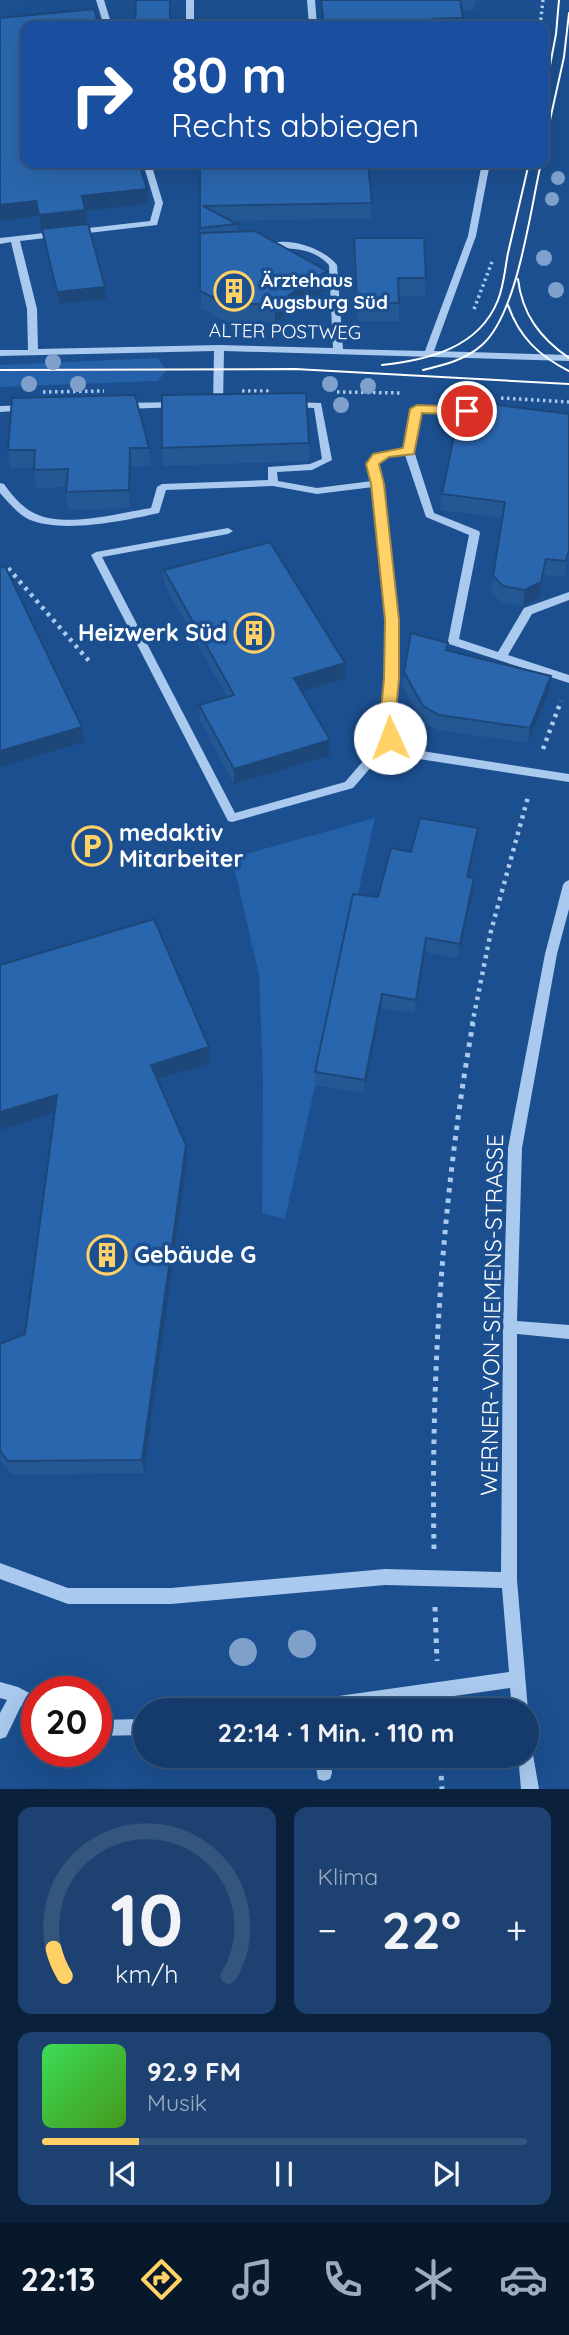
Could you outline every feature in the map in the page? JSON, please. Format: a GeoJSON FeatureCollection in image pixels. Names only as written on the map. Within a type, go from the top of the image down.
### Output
{"type":"FeatureCollection","features":[{"type":"Feature","properties":{"kind":"street"},"geometry":{"type":"LineString","coordinates":[[100,0],[106,21]]}},
{"type":"Feature","properties":{"kind":"street"},"geometry":{"type":"LineString","coordinates":[[190,0],[190,21]]}},
{"type":"Feature","properties":{"kind":"street"},"geometry":{"type":"LineString","coordinates":[[311,0],[313,21]]}},
{"type":"Feature","properties":{"kind":"street"},"geometry":{"type":"LineString","coordinates":[[0,241],[154,223],[159,203],[148,168]]}},
{"type":"Feature","properties":{"kind":"street"},"geometry":{"type":"LineString","coordinates":[[429,352],[472,236],[485,168]]}},
{"type":"Feature","properties":{"kind":"street"},"geometry":{"type":"LineString","coordinates":[[15,239],[32,309],[33,351]]}},
{"type":"Feature","properties":{"kind":"street"},"geometry":{"type":"LineString","coordinates":[[253,247],[303,246],[327,257],[334,265],[338,350]]}},
{"type":"Feature","properties":{"kind":"street"},"geometry":{"type":"LineString","coordinates":[[218,404],[219,348]]}},
{"type":"Feature","properties":{"kind":"street","name":"ALTER POSTWEG"},"geometry":{"type":"LineString","coordinates":[[0,353],[219,348],[569,358]]}},
{"type":"Feature","properties":{"kind":"street"},"geometry":{"type":"LineString","coordinates":[[110,406],[191,404]]}},
{"type":"Feature","properties":{"kind":"street"},"geometry":{"type":"LineString","coordinates":[[205,404],[232,404]]}},
{"type":"Feature","properties":{"kind":"street"},"geometry":{"type":"LineString","coordinates":[[273,483],[272,469],[312,467],[327,460],[318,405],[284,406]]}},
{"type":"Feature","properties":{"kind":"street"},"geometry":{"type":"LineString","coordinates":[[0,410],[43,408]]}},
{"type":"Feature","properties":{"kind":"street"},"geometry":{"type":"LineString","coordinates":[[492,413],[417,409],[409,451],[430,515],[475,533],[453,642],[569,679]]}},
{"type":"Feature","properties":{"kind":"street"},"geometry":{"type":"LineString","coordinates":[[409,451],[377,457],[372,464],[377,484],[392,620],[392,679],[387,721],[390,738],[419,755],[569,778]]}},
{"type":"Feature","properties":{"kind":"street"},"geometry":{"type":"LineString","coordinates":[[0,486],[30,516],[44,521],[62,521],[155,511],[162,487],[273,483],[317,491],[377,484]]}},
{"type":"Feature","properties":{"kind":"street"},"geometry":{"type":"LineString","coordinates":[[228,531],[96,555],[232,818],[349,785],[390,738]]}},
{"type":"Feature","properties":{"kind":"street"},"geometry":{"type":"LineString","coordinates":[[501,657],[528,611],[569,596]]}},
{"type":"Feature","properties":{"kind":"street","name":"WERNER-VON-SIEMENS-STRASSE"},"geometry":{"type":"LineString","coordinates":[[518,1698],[509,1580],[510,1327],[515,1148],[551,954],[569,885]]}},
{"type":"Feature","properties":{"kind":"street"},"geometry":{"type":"LineString","coordinates":[[510,1327],[569,1332]]}},
{"type":"Feature","properties":{"kind":"street"},"geometry":{"type":"LineString","coordinates":[[0,1571],[68,1596],[172,1596],[385,1577],[509,1580]]}},
{"type":"Feature","properties":{"kind":"street"},"geometry":{"type":"LineString","coordinates":[[387,1698],[516,1679]]}},
{"type":"Feature","properties":{"kind":"street"},"geometry":{"type":"LineString","coordinates":[[0,1690],[21,1697]]}},
{"type":"Feature","properties":{"kind":"street"},"geometry":{"type":"LineString","coordinates":[[0,1731],[18,1695]]}},
{"type":"Feature","properties":{"kind":"street"},"geometry":{"type":"LineString","coordinates":[[112,1728],[133,1727]]}},
{"type":"Feature","properties":{"kind":"street"},"geometry":{"type":"LineString","coordinates":[[528,1768],[530,1789]]}},
{"type":"Feature","properties":{"kind":"path"},"geometry":{"type":"LineString","coordinates":[[541,21],[543,0]]}},
{"type":"Feature","properties":{"kind":"path"},"geometry":{"type":"LineString","coordinates":[[0,570],[8,568],[89,661]]}},
{"type":"Feature","properties":{"kind":"path"},"geometry":{"type":"LineString","coordinates":[[438,1690],[432,1486],[439,1297],[457,1125],[482,974],[535,771],[564,694]]}},
{"type":"Feature","properties":{"kind":"path"},"geometry":{"type":"LineString","coordinates":[[441,1768],[442,1789]]}},
{"type":"Feature","properties":{"kind":"shaded area"},"geometry":{"type":"Polygon","coordinates":[[[158,358],[166,371],[158,381],[0,387],[0,365],[158,358]]]}},
{"type":"Feature","properties":{"kind":"shaded area"},"geometry":{"type":"Polygon","coordinates":[[[375,818],[285,1219],[262,1213],[263,1080],[259,975],[232,858],[375,818]]]}},
{"type":"Feature","properties":{"kind":"building"},"geometry":{"type":"Polygon","coordinates":[[[136,0],[170,0],[170,21],[135,21],[136,0]]]}},
{"type":"Feature","properties":{"kind":"building"},"geometry":{"type":"Polygon","coordinates":[[[321,0],[460,0],[463,18],[433,21],[323,21],[321,0]]]}},
{"type":"Feature","properties":{"kind":"building"},"geometry":{"type":"Polygon","coordinates":[[[94,9],[98,21],[21,21],[21,168],[141,168],[147,189],[82,196],[85,210],[39,215],[36,201],[0,205],[0,18],[94,9]]]}},
{"type":"Feature","properties":{"kind":"building"},"geometry":{"type":"Polygon","coordinates":[[[200,168],[368,168],[372,203],[203,206],[237,224],[200,228],[200,168]]]}},
{"type":"Feature","properties":{"kind":"building"},"geometry":{"type":"Polygon","coordinates":[[[88,224],[105,287],[57,292],[42,229],[88,224]]]}},
{"type":"Feature","properties":{"kind":"building"},"geometry":{"type":"Polygon","coordinates":[[[255,231],[327,271],[275,304],[226,304],[200,291],[200,233],[255,231]]]}},
{"type":"Feature","properties":{"kind":"building","name":"Ärztehaus Augsburg Süd"},"geometry":{"type":"Polygon","coordinates":[[[354,238],[424,238],[426,278],[398,278],[399,303],[357,303],[354,238]]]}},
{"type":"Feature","properties":{"kind":"building"},"geometry":{"type":"Polygon","coordinates":[[[306,393],[309,443],[162,448],[162,395],[306,393]]]}},
{"type":"Feature","properties":{"kind":"building"},"geometry":{"type":"Polygon","coordinates":[[[135,395],[149,448],[130,448],[129,490],[66,492],[68,469],[34,470],[35,450],[8,450],[12,398],[135,395]]]}},
{"type":"Feature","properties":{"kind":"building"},"geometry":{"type":"Polygon","coordinates":[[[468,401],[569,414],[569,550],[566,561],[546,559],[541,582],[525,590],[503,586],[493,576],[505,502],[442,494],[458,417],[464,417],[468,401]]]}},
{"type":"Feature","properties":{"kind":"building","name":"Heizwerk Süd"},"geometry":{"type":"Polygon","coordinates":[[[270,542],[345,663],[294,678],[330,740],[234,769],[199,705],[234,695],[164,570],[270,542]]]}},
{"type":"Feature","properties":{"kind":"building"},"geometry":{"type":"Polygon","coordinates":[[[5,566],[82,727],[0,751],[0,567],[5,566]]]}},
{"type":"Feature","properties":{"kind":"building"},"geometry":{"type":"Polygon","coordinates":[[[411,633],[448,643],[446,650],[551,676],[530,728],[439,715],[423,706],[404,672],[411,633]]]}},
{"type":"Feature","properties":{"kind":"building"},"geometry":{"type":"Polygon","coordinates":[[[420,818],[478,828],[467,877],[474,878],[460,944],[426,938],[416,1000],[382,994],[365,1080],[315,1072],[353,894],[378,897],[391,848],[411,852],[420,818]]]}},
{"type":"Feature","properties":{"kind":"building","name":"Gebäude G"},"geometry":{"type":"Polygon","coordinates":[[[154,919],[209,1047],[151,1065],[186,1145],[142,1460],[8,1461],[0,1451],[0,1344],[25,1334],[57,1095],[0,1112],[0,965],[154,919]]]}},
{"type":"Feature","properties":{"kind":"tram line"},"geometry":{"type":"LineString","coordinates":[[549,71],[559,0]]}},
{"type":"Feature","properties":{"kind":"tram line"},"geometry":{"type":"LineString","coordinates":[[549,124],[564,57],[569,13]]}},
{"type":"Feature","properties":{"kind":"tram line"},"geometry":{"type":"LineString","coordinates":[[382,365],[417,359],[450,349],[478,330],[489,316],[502,288],[528,168]]}},
{"type":"Feature","properties":{"kind":"tram line"},"geometry":{"type":"LineString","coordinates":[[423,370],[469,355],[482,345],[494,330],[514,286],[540,168]]}},
{"type":"Feature","properties":{"kind":"tram line"},"geometry":{"type":"LineString","coordinates":[[518,279],[520,292],[534,324],[549,342],[569,358]]}},
{"type":"Feature","properties":{"kind":"tram line"},"geometry":{"type":"LineString","coordinates":[[508,305],[518,327],[531,344],[548,359],[569,371]]}},
{"type":"Feature","properties":{"kind":"tram line"},"geometry":{"type":"LineString","coordinates":[[0,370],[295,369],[569,384]]}},
{"type":"Feature","properties":{"kind":"place","name":"Ärztehaus Augsburg Süd"},"geometry":{"type":"Point","coordinates":[234,291]}},
{"type":"Feature","properties":{"kind":"place","name":"Heizwerk Süd"},"geometry":{"type":"Point","coordinates":[254,633]}},
{"type":"Feature","properties":{"kind":"place","name":"medaktiv Mitarbeiter"},"geometry":{"type":"Point","coordinates":[92,846]}},
{"type":"Feature","properties":{"kind":"place","name":"Gebäude G"},"geometry":{"type":"Point","coordinates":[107,1255]}},
{"type":"Feature","properties":{"kind":"route"},"geometry":{"type":"LineString","coordinates":[[390,738],[387,721],[392,679],[392,620],[377,484],[372,464],[377,457],[387,453],[409,451],[417,409],[467,411]]}}]}
